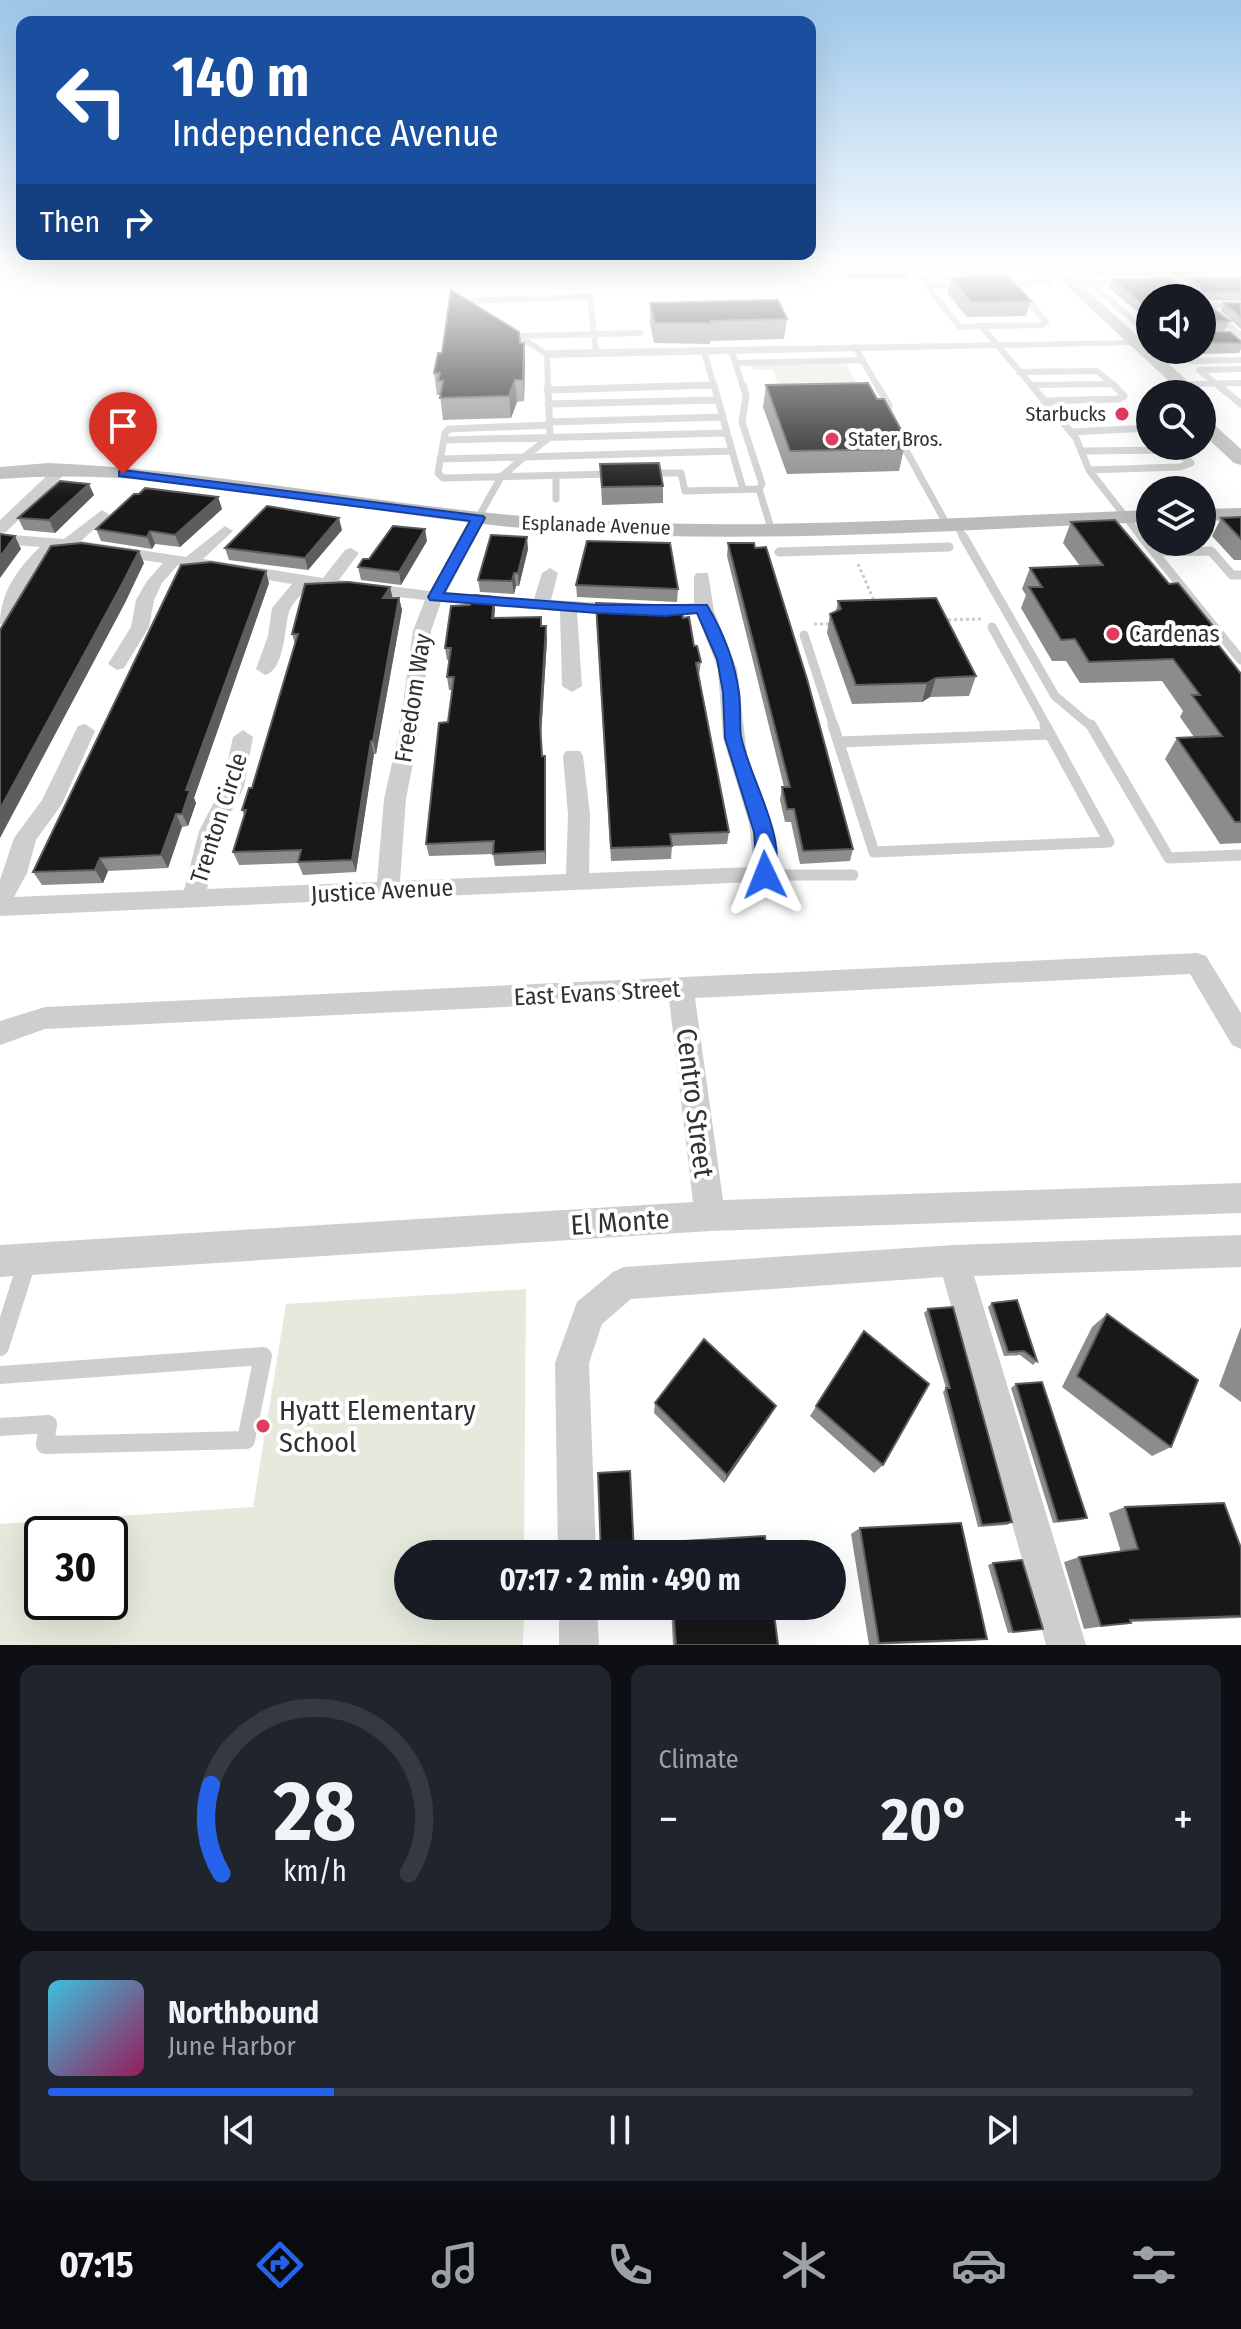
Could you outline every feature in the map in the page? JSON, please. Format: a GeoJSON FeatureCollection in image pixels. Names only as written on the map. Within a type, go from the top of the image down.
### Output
{"type":"FeatureCollection","features":[{"type":"Feature","properties":{"kind":"main road"},"geometry":{"type":"LineString","coordinates":[[1135,343],[1170,380]]}},
{"type":"Feature","properties":{"kind":"main road"},"geometry":{"type":"LineString","coordinates":[[1135,343],[1170,380]]}},
{"type":"Feature","properties":{"kind":"main road"},"geometry":{"type":"LineString","coordinates":[[1216,415],[1241,438]]}},
{"type":"Feature","properties":{"kind":"main road"},"geometry":{"type":"LineString","coordinates":[[1216,439],[1241,459]]}},
{"type":"Feature","properties":{"kind":"main road","name":"Esplanade Avenue"},"geometry":{"type":"LineString","coordinates":[[0,462],[183,479],[478,518],[638,528],[771,528],[1136,517]]}},
{"type":"Feature","properties":{"kind":"main road","name":"Esplanade Avenue"},"geometry":{"type":"LineString","coordinates":[[0,473],[53,469]]}},
{"type":"Feature","properties":{"kind":"main road"},"geometry":{"type":"LineString","coordinates":[[1216,515],[1241,514]]}},
{"type":"Feature","properties":{"kind":"street"},"geometry":{"type":"LineString","coordinates":[[547,354],[704,351],[734,357],[855,347],[973,343]]}},
{"type":"Feature","properties":{"kind":"street"},"geometry":{"type":"LineString","coordinates":[[0,510],[53,469]]}},
{"type":"Feature","properties":{"kind":"street"},"geometry":{"type":"LineString","coordinates":[[0,529],[53,469]]}},
{"type":"Feature","properties":{"kind":"street"},"geometry":{"type":"LineString","coordinates":[[0,620],[28,568],[102,515]]}},
{"type":"Feature","properties":{"kind":"street","name":"Freedom Way"},"geometry":{"type":"LineString","coordinates":[[388,891],[395,799],[409,732],[422,631],[435,597],[478,518]]}},
{"type":"Feature","properties":{"kind":"street"},"geometry":{"type":"LineString","coordinates":[[117,664],[140,627],[145,600],[155,581],[225,531]]}},
{"type":"Feature","properties":{"kind":"street"},"geometry":{"type":"LineString","coordinates":[[0,539],[184,560],[304,581],[435,597],[569,608],[665,611],[702,608]]}},
{"type":"Feature","properties":{"kind":"street"},"geometry":{"type":"LineString","coordinates":[[327,584],[351,553]]}},
{"type":"Feature","properties":{"kind":"street"},"geometry":{"type":"LineString","coordinates":[[541,606],[550,573]]}},
{"type":"Feature","properties":{"kind":"street"},"geometry":{"type":"LineString","coordinates":[[702,577],[702,608],[725,659],[731,692],[733,738],[763,832],[767,861],[765,875]]}},
{"type":"Feature","properties":{"kind":"street"},"geometry":{"type":"LineString","coordinates":[[265,669],[274,649],[281,608],[304,581]]}},
{"type":"Feature","properties":{"kind":"street"},"geometry":{"type":"LineString","coordinates":[[569,608],[565,638],[572,662],[572,686]]}},
{"type":"Feature","properties":{"kind":"street"},"geometry":{"type":"LineString","coordinates":[[0,905],[15,873],[25,838],[58,790],[85,731]]}},
{"type":"Feature","properties":{"kind":"street","name":"Trenton Circle"},"geometry":{"type":"LineString","coordinates":[[193,899],[210,831],[233,787],[243,737]]}},
{"type":"Feature","properties":{"kind":"street"},"geometry":{"type":"LineString","coordinates":[[573,756],[579,814],[577,882]]}},
{"type":"Feature","properties":{"kind":"street","name":"Justice Avenue"},"geometry":{"type":"LineString","coordinates":[[0,905],[765,875]]}},
{"type":"Feature","properties":{"kind":"street","name":"East Evans Street"},"geometry":{"type":"LineString","coordinates":[[0,1033],[45,1018],[1197,963],[1241,1037]]}},
{"type":"Feature","properties":{"kind":"street","name":"Centro Street"},"geometry":{"type":"LineString","coordinates":[[681,989],[710,1216]]}},
{"type":"Feature","properties":{"kind":"street","name":"El Monte"},"geometry":{"type":"LineString","coordinates":[[14,1260],[710,1216],[1241,1198]]}},
{"type":"Feature","properties":{"kind":"street"},"geometry":{"type":"LineString","coordinates":[[577,1540],[572,1363],[589,1314],[624,1283],[954,1261],[1241,1251]]}},
{"type":"Feature","properties":{"kind":"street"},"geometry":{"type":"LineString","coordinates":[[954,1261],[1066,1645]]}},
{"type":"Feature","properties":{"kind":"street"},"geometry":{"type":"LineString","coordinates":[[578,1620],[579,1645]]}},
{"type":"Feature","properties":{"kind":"lane"},"geometry":{"type":"LineString","coordinates":[[529,343],[547,354],[550,437]]}},
{"type":"Feature","properties":{"kind":"lane"},"geometry":{"type":"LineString","coordinates":[[595,343],[596,353]]}},
{"type":"Feature","properties":{"kind":"lane"},"geometry":{"type":"LineString","coordinates":[[995,343],[1071,432],[1089,470],[1136,530]]}},
{"type":"Feature","properties":{"kind":"lane"},"geometry":{"type":"LineString","coordinates":[[855,347],[889,405],[887,416],[899,439],[1055,696],[1090,724],[1169,858],[1241,855]]}},
{"type":"Feature","properties":{"kind":"lane"},"geometry":{"type":"LineString","coordinates":[[704,351],[743,489]]}},
{"type":"Feature","properties":{"kind":"lane"},"geometry":{"type":"LineString","coordinates":[[771,528],[759,489],[762,484],[742,422],[746,395],[734,357],[863,360]]}},
{"type":"Feature","properties":{"kind":"lane"},"geometry":{"type":"LineString","coordinates":[[1216,360],[1241,360]]}},
{"type":"Feature","properties":{"kind":"lane"},"geometry":{"type":"LineString","coordinates":[[1193,364],[1212,380]]}},
{"type":"Feature","properties":{"kind":"lane"},"geometry":{"type":"LineString","coordinates":[[1199,370],[1241,369]]}},
{"type":"Feature","properties":{"kind":"lane"},"geometry":{"type":"LineString","coordinates":[[1019,372],[1091,370],[1103,373],[1124,398],[1044,401]]}},
{"type":"Feature","properties":{"kind":"lane"},"geometry":{"type":"LineString","coordinates":[[1216,383],[1241,383]]}},
{"type":"Feature","properties":{"kind":"lane"},"geometry":{"type":"LineString","coordinates":[[1216,383],[1241,404]]}},
{"type":"Feature","properties":{"kind":"lane"},"geometry":{"type":"LineString","coordinates":[[1031,385],[1113,384]]}},
{"type":"Feature","properties":{"kind":"lane"},"geometry":{"type":"LineString","coordinates":[[547,390],[713,385]]}},
{"type":"Feature","properties":{"kind":"lane"},"geometry":{"type":"LineString","coordinates":[[1232,397],[1241,396]]}},
{"type":"Feature","properties":{"kind":"lane"},"geometry":{"type":"LineString","coordinates":[[548,404],[718,400]]}},
{"type":"Feature","properties":{"kind":"lane"},"geometry":{"type":"LineString","coordinates":[[617,474],[443,478],[438,473],[444,440],[449,429],[458,427],[723,417]]}},
{"type":"Feature","properties":{"kind":"lane"},"geometry":{"type":"LineString","coordinates":[[1071,432],[1136,430]]}},
{"type":"Feature","properties":{"kind":"lane"},"geometry":{"type":"LineString","coordinates":[[444,440],[727,433]]}},
{"type":"Feature","properties":{"kind":"lane"},"geometry":{"type":"LineString","coordinates":[[478,518],[501,477],[550,437]]}},
{"type":"Feature","properties":{"kind":"lane"},"geometry":{"type":"LineString","coordinates":[[1081,451],[1175,450],[1191,463],[1180,467],[1089,470]]}},
{"type":"Feature","properties":{"kind":"lane"},"geometry":{"type":"LineString","coordinates":[[440,459],[732,451]]}},
{"type":"Feature","properties":{"kind":"lane"},"geometry":{"type":"LineString","coordinates":[[633,473],[681,473],[685,491],[759,489]]}},
{"type":"Feature","properties":{"kind":"lane"},"geometry":{"type":"LineString","coordinates":[[556,476],[556,499]]}},
{"type":"Feature","properties":{"kind":"lane"},"geometry":{"type":"LineString","coordinates":[[779,552],[949,547]]}},
{"type":"Feature","properties":{"kind":"lane"},"geometry":{"type":"LineString","coordinates":[[1157,556],[1241,660]]}},
{"type":"Feature","properties":{"kind":"lane"},"geometry":{"type":"LineString","coordinates":[[1215,556],[1232,575],[1241,575]]}},
{"type":"Feature","properties":{"kind":"lane"},"geometry":{"type":"LineString","coordinates":[[807,630],[874,852],[1109,842],[992,627]]}},
{"type":"Feature","properties":{"kind":"lane"},"geometry":{"type":"LineString","coordinates":[[839,742],[1050,734]]}},
{"type":"Feature","properties":{"kind":"lane"},"geometry":{"type":"LineString","coordinates":[[765,875],[853,875]]}},
{"type":"Feature","properties":{"kind":"lane"},"geometry":{"type":"LineString","coordinates":[[0,1347],[14,1260]]}},
{"type":"Feature","properties":{"kind":"lane"},"geometry":{"type":"LineString","coordinates":[[0,1375],[263,1356],[246,1440],[45,1445],[48,1424],[0,1427]]}},
{"type":"Feature","properties":{"kind":"path"},"geometry":{"type":"LineString","coordinates":[[854,554],[878,611]]}},
{"type":"Feature","properties":{"kind":"path"},"geometry":{"type":"LineString","coordinates":[[938,621],[979,619]]}},
{"type":"Feature","properties":{"kind":"path"},"geometry":{"type":"LineString","coordinates":[[807,630],[839,624]]}},
{"type":"Feature","properties":{"kind":"shaded area"},"geometry":{"type":"Polygon","coordinates":[[[846,363],[866,402],[785,407],[773,370],[753,370],[751,365],[846,363]]]}},
{"type":"Feature","properties":{"kind":"shaded area","name":"Hyatt Elementary School"},"geometry":{"type":"Polygon","coordinates":[[[526,1289],[524,1540],[394,1540],[394,1620],[524,1620],[523,1645],[0,1645],[0,1524],[24,1522],[24,1620],[128,1620],[128,1516],[119,1516],[253,1507],[286,1304],[526,1289]]]}},
{"type":"Feature","properties":{"kind":"building"},"geometry":{"type":"Polygon","coordinates":[[[443,343],[524,343],[523,380],[515,380],[509,396],[440,398],[443,381],[438,381],[440,373],[434,373],[438,353],[442,353],[443,343]]]}},
{"type":"Feature","properties":{"kind":"building"},"geometry":{"type":"Polygon","coordinates":[[[868,383],[877,399],[884,399],[904,435],[896,435],[904,449],[790,451],[766,385],[868,383]]]}},
{"type":"Feature","properties":{"kind":"building"},"geometry":{"type":"Polygon","coordinates":[[[659,463],[663,486],[602,487],[600,464],[659,463]]]}},
{"type":"Feature","properties":{"kind":"building"},"geometry":{"type":"Polygon","coordinates":[[[60,481],[89,484],[49,520],[18,518],[60,481]]]}},
{"type":"Feature","properties":{"kind":"building"},"geometry":{"type":"Polygon","coordinates":[[[145,488],[218,497],[175,535],[150,531],[147,537],[96,529],[134,494],[145,488]]]}},
{"type":"Feature","properties":{"kind":"building"},"geometry":{"type":"Polygon","coordinates":[[[267,506],[339,518],[305,558],[225,548],[267,506]]]}},
{"type":"Feature","properties":{"kind":"building"},"geometry":{"type":"Polygon","coordinates":[[[1241,517],[1241,539],[1221,518],[1241,517]]]}},
{"type":"Feature","properties":{"kind":"building"},"geometry":{"type":"Polygon","coordinates":[[[1115,520],[1136,545],[1136,556],[1145,556],[1169,584],[1178,583],[1222,637],[1213,638],[1241,674],[1241,822],[1235,822],[1177,738],[1222,736],[1192,695],[1200,695],[1173,659],[1089,662],[1075,639],[1061,640],[1029,587],[1042,587],[1030,568],[1103,565],[1071,522],[1115,520]]]}},
{"type":"Feature","properties":{"kind":"building"},"geometry":{"type":"Polygon","coordinates":[[[393,526],[425,529],[399,572],[358,567],[363,559],[369,559],[393,526]]]}},
{"type":"Feature","properties":{"kind":"building"},"geometry":{"type":"Polygon","coordinates":[[[0,534],[15,536],[0,557],[0,534]]]}},
{"type":"Feature","properties":{"kind":"building"},"geometry":{"type":"Polygon","coordinates":[[[491,535],[527,537],[518,573],[514,573],[512,581],[478,580],[491,535]]]}},
{"type":"Feature","properties":{"kind":"building"},"geometry":{"type":"Polygon","coordinates":[[[587,541],[670,543],[678,589],[576,585],[587,541]]]}},
{"type":"Feature","properties":{"kind":"building"},"geometry":{"type":"Polygon","coordinates":[[[81,543],[139,551],[0,809],[0,630],[51,546],[81,543]]]}},
{"type":"Feature","properties":{"kind":"building"},"geometry":{"type":"Polygon","coordinates":[[[728,543],[754,543],[755,548],[766,547],[807,679],[853,849],[803,851],[794,809],[787,809],[782,787],[790,787],[728,543]]]}},
{"type":"Feature","properties":{"kind":"building"},"geometry":{"type":"Polygon","coordinates":[[[211,562],[266,571],[186,790],[190,790],[182,814],[176,814],[161,855],[100,858],[95,870],[33,872],[181,565],[211,562]]]}},
{"type":"Feature","properties":{"kind":"building"},"geometry":{"type":"Polygon","coordinates":[[[348,582],[390,587],[383,598],[399,598],[352,860],[298,862],[301,850],[233,852],[246,810],[242,810],[249,788],[252,788],[298,634],[292,634],[305,584],[348,582]]]}},
{"type":"Feature","properties":{"kind":"building"},"geometry":{"type":"Polygon","coordinates":[[[474,595],[494,597],[492,618],[541,617],[541,626],[546,626],[540,723],[542,756],[545,756],[545,851],[493,854],[494,841],[426,844],[439,723],[448,722],[454,677],[447,677],[451,648],[445,648],[451,606],[470,605],[474,595]]]}},
{"type":"Feature","properties":{"kind":"building"},"geometry":{"type":"Polygon","coordinates":[[[936,598],[976,676],[936,678],[927,683],[856,685],[830,614],[841,609],[838,601],[936,598]]]}},
{"type":"Feature","properties":{"kind":"building"},"geometry":{"type":"Polygon","coordinates":[[[596,603],[681,606],[683,618],[689,617],[694,646],[697,646],[701,662],[696,663],[729,832],[670,834],[672,846],[611,848],[596,603]]]}},
{"type":"Feature","properties":{"kind":"building"},"geometry":{"type":"Polygon","coordinates":[[[1017,1300],[1037,1361],[1024,1351],[1008,1352],[992,1303],[1017,1300]]]}},
{"type":"Feature","properties":{"kind":"building"},"geometry":{"type":"Polygon","coordinates":[[[953,1307],[1012,1522],[982,1525],[928,1309],[953,1307]]]}},
{"type":"Feature","properties":{"kind":"building"},"geometry":{"type":"Polygon","coordinates":[[[1107,1314],[1198,1380],[1171,1447],[1077,1376],[1107,1314]]]}},
{"type":"Feature","properties":{"kind":"building"},"geometry":{"type":"Polygon","coordinates":[[[864,1331],[929,1384],[883,1465],[816,1406],[864,1331]]]}},
{"type":"Feature","properties":{"kind":"building"},"geometry":{"type":"Polygon","coordinates":[[[704,1339],[776,1406],[727,1475],[655,1403],[704,1339]]]}},
{"type":"Feature","properties":{"kind":"building"},"geometry":{"type":"Polygon","coordinates":[[[1042,1382],[1087,1518],[1058,1521],[1016,1384],[1042,1382]]]}},
{"type":"Feature","properties":{"kind":"building"},"geometry":{"type":"Polygon","coordinates":[[[630,1471],[633,1540],[600,1540],[598,1473],[630,1471]]]}},
{"type":"Feature","properties":{"kind":"building"},"geometry":{"type":"Polygon","coordinates":[[[1224,1503],[1241,1548],[1241,1616],[1130,1620],[1131,1623],[1101,1626],[1079,1557],[1138,1549],[1125,1507],[1224,1503]]]}},
{"type":"Feature","properties":{"kind":"building"},"geometry":{"type":"Polygon","coordinates":[[[961,1523],[987,1639],[879,1643],[860,1528],[961,1523]]]}},
{"type":"Feature","properties":{"kind":"building"},"geometry":{"type":"Polygon","coordinates":[[[765,1536],[765,1540],[701,1540],[765,1536]]]}},
{"type":"Feature","properties":{"kind":"building"},"geometry":{"type":"Polygon","coordinates":[[[1022,1560],[1043,1629],[1013,1632],[993,1563],[1022,1560]]]}},
{"type":"Feature","properties":{"kind":"building"},"geometry":{"type":"Polygon","coordinates":[[[674,1620],[775,1620],[778,1645],[676,1645],[674,1620]]]}},
{"type":"Feature","properties":{"kind":"place","name":"Starbucks"},"geometry":{"type":"Point","coordinates":[1122,414]}},
{"type":"Feature","properties":{"kind":"place","name":"Stater Bros."},"geometry":{"type":"Point","coordinates":[832,439]}},
{"type":"Feature","properties":{"kind":"place","name":"Cardenas"},"geometry":{"type":"Point","coordinates":[1113,634]}},
{"type":"Feature","properties":{"kind":"place","name":"Hyatt Elementary School"},"geometry":{"type":"Point","coordinates":[263,1426]}},
{"type":"Feature","properties":{"kind":"route"},"geometry":{"type":"LineString","coordinates":[[123,474],[240,486],[478,518],[435,597],[597,609],[683,611],[702,608],[725,659],[731,692],[733,738],[763,832],[767,861],[765,875]]}}]}
